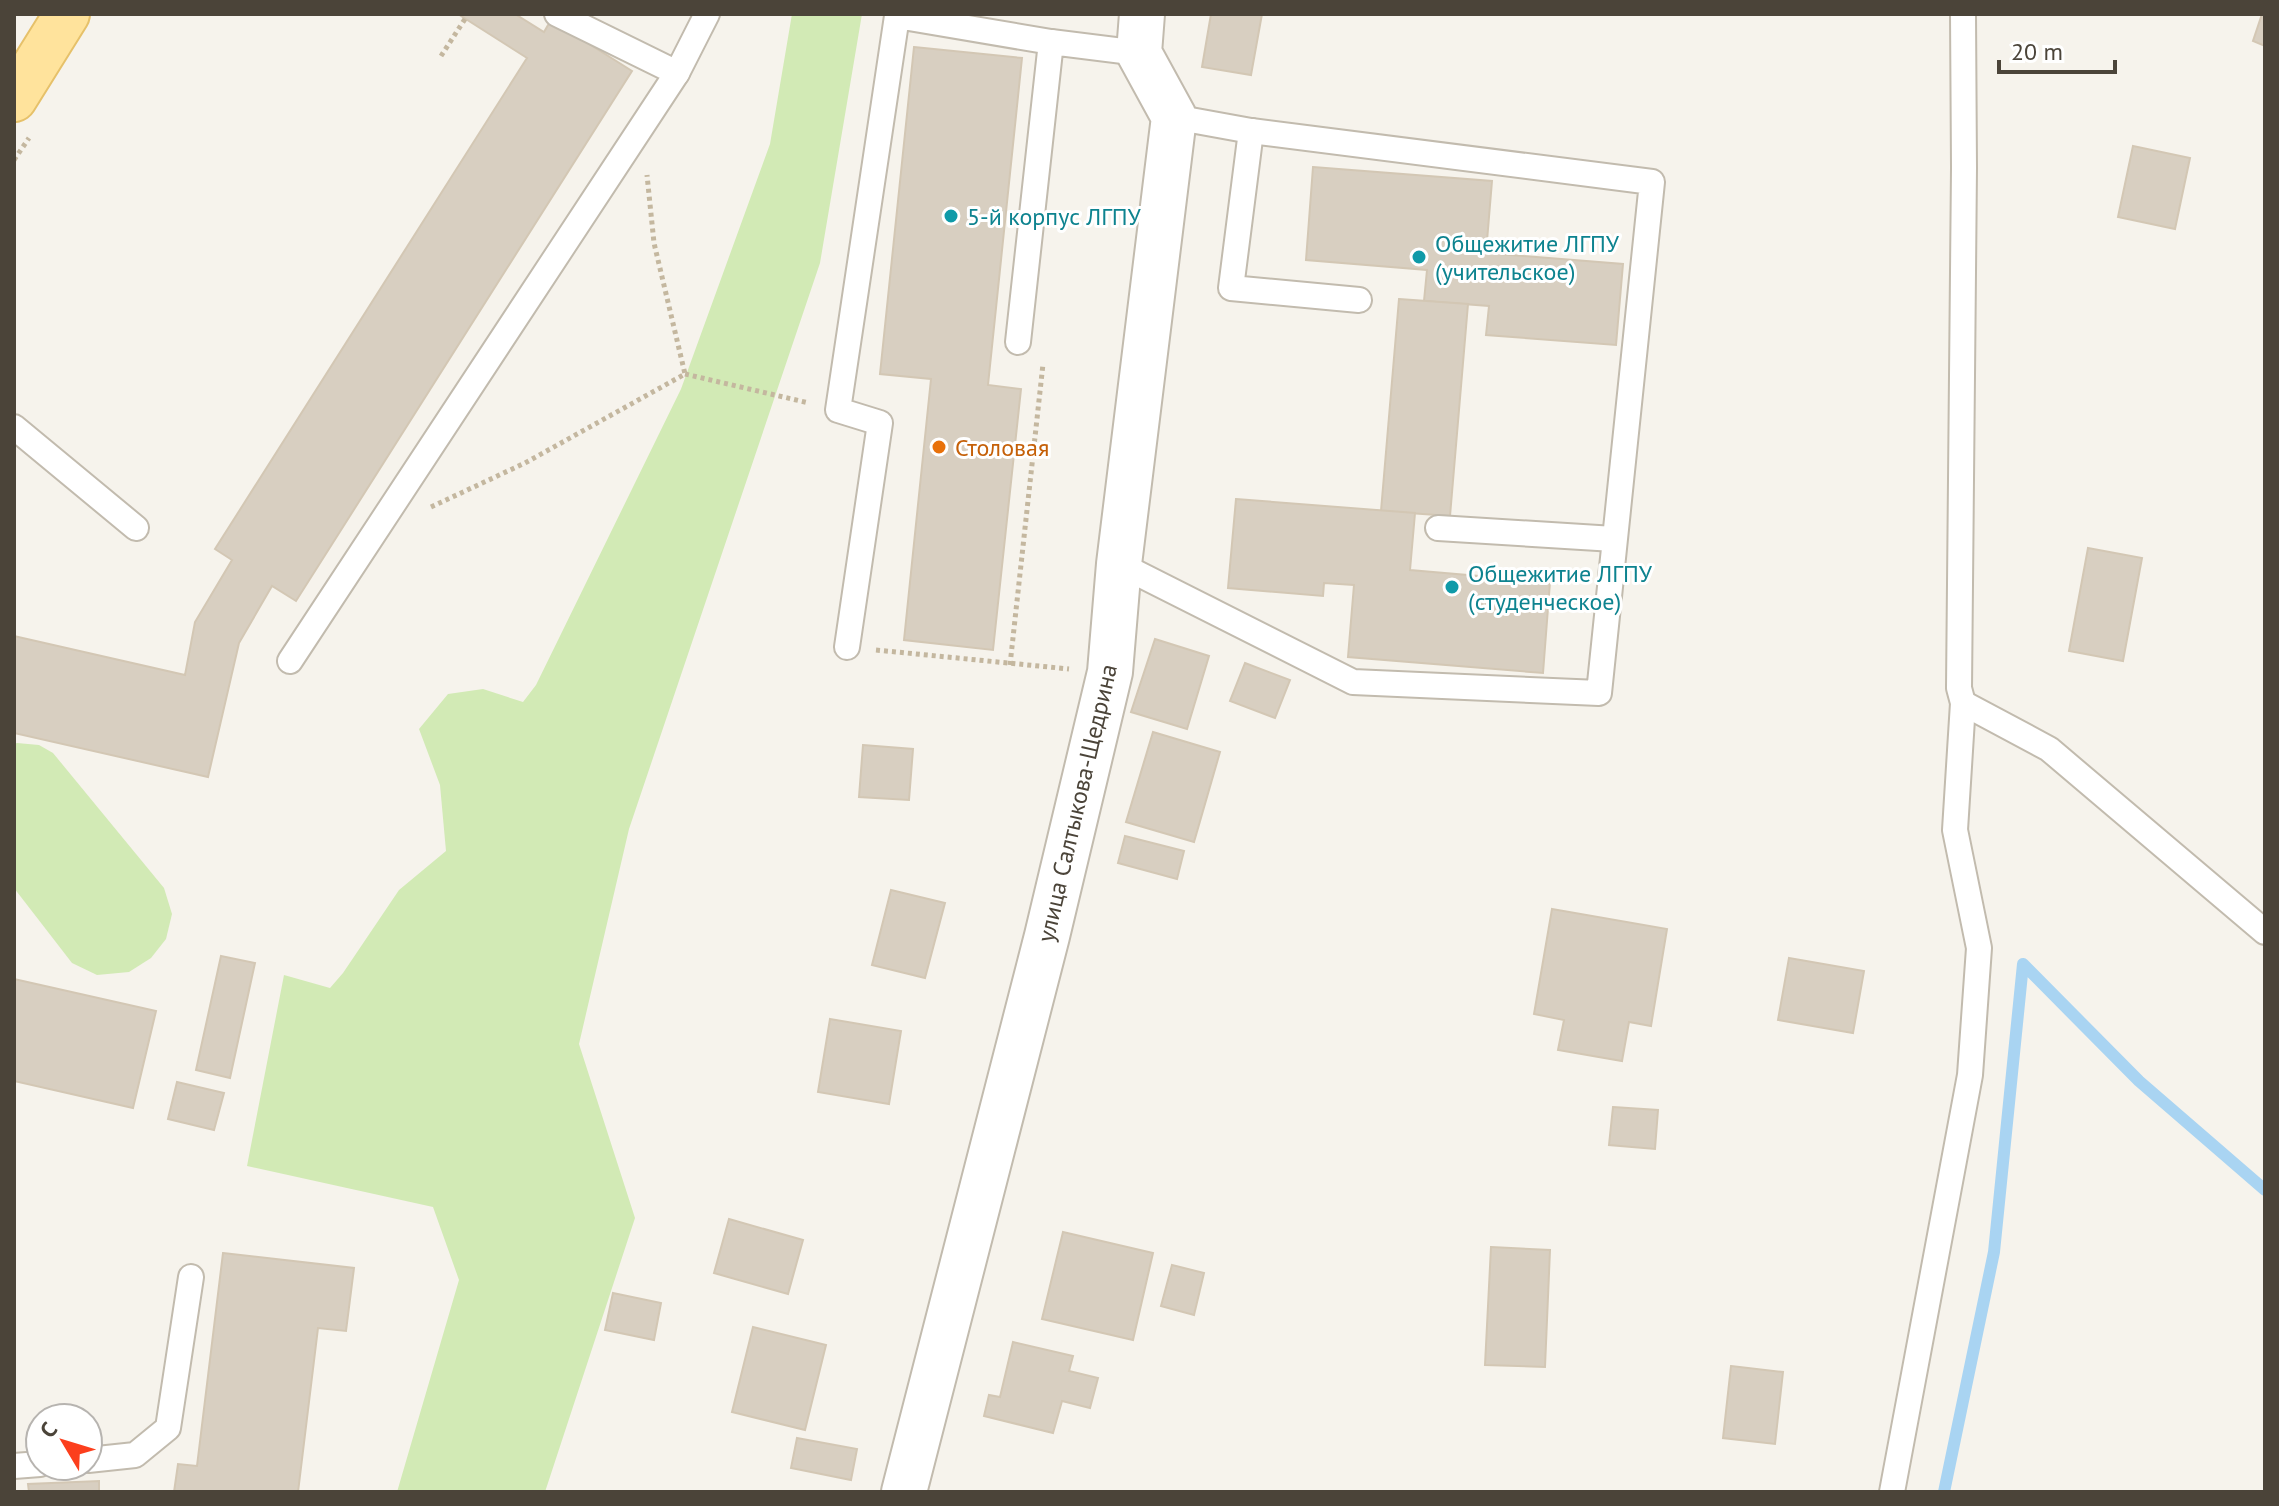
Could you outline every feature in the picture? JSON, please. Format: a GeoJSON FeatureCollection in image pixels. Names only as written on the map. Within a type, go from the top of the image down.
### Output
{"type":"FeatureCollection","features":[{"type":"Feature","properties":{"kind":"main road"},"geometry":{"type":"LineString","coordinates":[[14,99],[67,14]]}},
{"type":"Feature","properties":{"kind":"street"},"geometry":{"type":"LineString","coordinates":[[1140,34],[1174,117]]}},
{"type":"Feature","properties":{"kind":"street","name":"улица Салтыкова-Щедрина"},"geometry":{"type":"LineString","coordinates":[[904,1492],[1047,936],[1110,672],[1119,564],[1174,117]]}},
{"type":"Feature","properties":{"kind":"lane"},"geometry":{"type":"LineString","coordinates":[[557,14],[677,73]]}},
{"type":"Feature","properties":{"kind":"lane"},"geometry":{"type":"LineString","coordinates":[[290,661],[643,126],[677,73],[707,14]]}},
{"type":"Feature","properties":{"kind":"lane"},"geometry":{"type":"LineString","coordinates":[[1892,1492],[1970,1075],[1979,948],[1955,830],[1963,703],[1959,688],[1963,14]]}},
{"type":"Feature","properties":{"kind":"lane"},"geometry":{"type":"LineString","coordinates":[[847,647],[880,423],[838,410],[897,16],[1051,42],[1140,34]]}},
{"type":"Feature","properties":{"kind":"lane"},"geometry":{"type":"LineString","coordinates":[[1018,342],[1051,42]]}},
{"type":"Feature","properties":{"kind":"lane"},"geometry":{"type":"LineString","coordinates":[[1119,564],[1353,682],[1599,693],[1652,182],[1251,131],[1174,117]]}},
{"type":"Feature","properties":{"kind":"lane"},"geometry":{"type":"LineString","coordinates":[[1251,131],[1231,288],[1359,300]]}},
{"type":"Feature","properties":{"kind":"lane"},"geometry":{"type":"LineString","coordinates":[[14,427],[136,528]]}},
{"type":"Feature","properties":{"kind":"lane"},"geometry":{"type":"LineString","coordinates":[[1438,528],[1614,539]]}},
{"type":"Feature","properties":{"kind":"lane"},"geometry":{"type":"LineString","coordinates":[[1963,703],[2049,749],[2265,932]]}},
{"type":"Feature","properties":{"kind":"lane"},"geometry":{"type":"LineString","coordinates":[[104,1458],[135,1455],[168,1428],[191,1277]]}},
{"type":"Feature","properties":{"kind":"path"},"geometry":{"type":"LineString","coordinates":[[441,56],[465,19]]}},
{"type":"Feature","properties":{"kind":"path"},"geometry":{"type":"LineString","coordinates":[[643,126],[654,243],[685,374]]}},
{"type":"Feature","properties":{"kind":"path"},"geometry":{"type":"LineString","coordinates":[[1010,665],[1043,363],[1018,342]]}},
{"type":"Feature","properties":{"kind":"path"},"geometry":{"type":"LineString","coordinates":[[429,509],[525,463],[685,374],[838,410]]}},
{"type":"Feature","properties":{"kind":"path"},"geometry":{"type":"LineString","coordinates":[[847,647],[1023,666]]}},
{"type":"Feature","properties":{"kind":"green space"},"geometry":{"type":"Polygon","coordinates":[[[792,14],[862,14],[820,263],[629,829],[579,1044],[635,1218],[545,1492],[397,1492],[459,1280],[433,1207],[247,1166],[284,975],[330,988],[399,890],[446,851],[440,785],[419,729],[448,694],[483,689],[523,702],[536,685],[681,389],[770,144],[792,14]]]}},
{"type":"Feature","properties":{"kind":"green space"},"geometry":{"type":"Polygon","coordinates":[[[14,744],[39,745],[53,753],[164,888],[172,914],[166,939],[151,958],[129,972],[97,975],[72,963],[14,888],[14,744]]]}},
{"type":"Feature","properties":{"kind":"building"},"geometry":{"type":"Polygon","coordinates":[[[458,14],[515,14],[544,32],[551,20],[632,71],[296,601],[272,586],[239,643],[208,777],[14,733],[14,636],[185,675],[195,622],[232,560],[215,549],[527,58],[458,14]]]}},
{"type":"Feature","properties":{"kind":"building"},"geometry":{"type":"Polygon","coordinates":[[[1211,14],[1262,14],[1251,75],[1202,67],[1211,14]]]}},
{"type":"Feature","properties":{"kind":"building"},"geometry":{"type":"Polygon","coordinates":[[[2262,14],[2265,14],[2265,46],[2253,41],[2262,14]]]}},
{"type":"Feature","properties":{"kind":"building","name":"5-й корпус ЛГПУ"},"geometry":{"type":"Polygon","coordinates":[[[914,47],[1022,58],[988,385],[1021,389],[993,650],[904,640],[931,379],[880,374],[914,47]]]}},
{"type":"Feature","properties":{"kind":"building"},"geometry":{"type":"Polygon","coordinates":[[[2133,146],[2190,158],[2175,229],[2118,217],[2133,146]]]}},
{"type":"Feature","properties":{"kind":"building","name":"Общежитие ЛГПУ (учительское)"},"geometry":{"type":"Polygon","coordinates":[[[1313,167],[1492,181],[1486,253],[1623,264],[1616,345],[1486,335],[1489,306],[1424,301],[1427,270],[1306,260],[1313,167]]]}},
{"type":"Feature","properties":{"kind":"building"},"geometry":{"type":"Polygon","coordinates":[[[1399,299],[1468,304],[1450,516],[1381,511],[1399,299]]]}},
{"type":"Feature","properties":{"kind":"building","name":"Общежитие ЛГПУ (студенческое)"},"geometry":{"type":"Polygon","coordinates":[[[1236,499],[1415,513],[1410,570],[1550,582],[1543,673],[1348,657],[1354,585],[1324,583],[1323,596],[1228,588],[1236,499]]]}},
{"type":"Feature","properties":{"kind":"building"},"geometry":{"type":"Polygon","coordinates":[[[2088,548],[2142,558],[2123,661],[2069,651],[2088,548]]]}},
{"type":"Feature","properties":{"kind":"building"},"geometry":{"type":"Polygon","coordinates":[[[1155,639],[1209,656],[1187,729],[1131,712],[1155,639]]]}},
{"type":"Feature","properties":{"kind":"building"},"geometry":{"type":"Polygon","coordinates":[[[1245,663],[1290,680],[1275,718],[1230,701],[1245,663]]]}},
{"type":"Feature","properties":{"kind":"building"},"geometry":{"type":"Polygon","coordinates":[[[1153,732],[1220,752],[1194,842],[1126,822],[1153,732]]]}},
{"type":"Feature","properties":{"kind":"building"},"geometry":{"type":"Polygon","coordinates":[[[863,745],[913,749],[909,800],[859,797],[863,745]]]}},
{"type":"Feature","properties":{"kind":"building"},"geometry":{"type":"Polygon","coordinates":[[[1125,836],[1184,851],[1177,879],[1118,863],[1125,836]]]}},
{"type":"Feature","properties":{"kind":"building"},"geometry":{"type":"Polygon","coordinates":[[[891,890],[945,903],[925,978],[872,965],[891,890]]]}},
{"type":"Feature","properties":{"kind":"building"},"geometry":{"type":"Polygon","coordinates":[[[1552,909],[1667,929],[1651,1026],[1629,1022],[1622,1061],[1558,1050],[1564,1020],[1534,1014],[1552,909]]]}},
{"type":"Feature","properties":{"kind":"building"},"geometry":{"type":"Polygon","coordinates":[[[221,956],[255,963],[230,1078],[196,1070],[221,956]]]}},
{"type":"Feature","properties":{"kind":"building"},"geometry":{"type":"Polygon","coordinates":[[[1789,958],[1864,971],[1853,1033],[1778,1020],[1789,958]]]}},
{"type":"Feature","properties":{"kind":"building"},"geometry":{"type":"Polygon","coordinates":[[[14,979],[156,1011],[133,1108],[14,1081],[14,979]]]}},
{"type":"Feature","properties":{"kind":"building"},"geometry":{"type":"Polygon","coordinates":[[[830,1019],[901,1031],[889,1104],[818,1092],[830,1019]]]}},
{"type":"Feature","properties":{"kind":"building"},"geometry":{"type":"Polygon","coordinates":[[[177,1082],[224,1093],[214,1130],[168,1119],[177,1082]]]}},
{"type":"Feature","properties":{"kind":"building"},"geometry":{"type":"Polygon","coordinates":[[[1613,1107],[1658,1110],[1655,1149],[1609,1145],[1613,1107]]]}},
{"type":"Feature","properties":{"kind":"building"},"geometry":{"type":"Polygon","coordinates":[[[729,1219],[803,1240],[788,1294],[714,1273],[729,1219]]]}},
{"type":"Feature","properties":{"kind":"building"},"geometry":{"type":"Polygon","coordinates":[[[1063,1232],[1153,1253],[1133,1340],[1042,1319],[1063,1232]]]}},
{"type":"Feature","properties":{"kind":"building"},"geometry":{"type":"Polygon","coordinates":[[[1491,1247],[1550,1250],[1545,1367],[1485,1365],[1491,1247]]]}},
{"type":"Feature","properties":{"kind":"building"},"geometry":{"type":"Polygon","coordinates":[[[223,1253],[354,1268],[346,1331],[318,1328],[298,1492],[174,1492],[178,1464],[197,1466],[223,1253]]]}},
{"type":"Feature","properties":{"kind":"building"},"geometry":{"type":"Polygon","coordinates":[[[1172,1265],[1204,1273],[1194,1315],[1161,1306],[1172,1265]]]}},
{"type":"Feature","properties":{"kind":"building"},"geometry":{"type":"Polygon","coordinates":[[[613,1293],[661,1303],[654,1340],[605,1330],[613,1293]]]}},
{"type":"Feature","properties":{"kind":"building"},"geometry":{"type":"Polygon","coordinates":[[[753,1327],[826,1345],[805,1430],[732,1412],[753,1327]]]}},
{"type":"Feature","properties":{"kind":"building"},"geometry":{"type":"Polygon","coordinates":[[[1013,1342],[1073,1356],[1069,1371],[1098,1378],[1090,1408],[1062,1401],[1053,1433],[984,1416],[989,1395],[1000,1397],[1013,1342]]]}},
{"type":"Feature","properties":{"kind":"building"},"geometry":{"type":"Polygon","coordinates":[[[1731,1366],[1783,1372],[1775,1444],[1723,1438],[1731,1366]]]}},
{"type":"Feature","properties":{"kind":"building"},"geometry":{"type":"Polygon","coordinates":[[[797,1438],[857,1449],[851,1480],[791,1468],[797,1438]]]}},
{"type":"Feature","properties":{"kind":"building"},"geometry":{"type":"Polygon","coordinates":[[[99,1482],[99,1492],[29,1492],[28,1484],[99,1482]]]}},
{"type":"Feature","properties":{"kind":"waterway"},"geometry":{"type":"LineString","coordinates":[[1944,1492],[1994,1252],[2023,964],[2139,1081],[2265,1190]]}},
{"type":"Feature","properties":{"kind":"place","name":"5-й корпус ЛГПУ"},"geometry":{"type":"Point","coordinates":[951,216]}},
{"type":"Feature","properties":{"kind":"place","name":"Общежитие ЛГПУ (учительское)"},"geometry":{"type":"Point","coordinates":[1419,257]}},
{"type":"Feature","properties":{"kind":"place","name":"Столовая"},"geometry":{"type":"Point","coordinates":[939,447]}},
{"type":"Feature","properties":{"kind":"place","name":"Общежитие ЛГПУ (студенческое)"},"geometry":{"type":"Point","coordinates":[1452,587]}}]}
